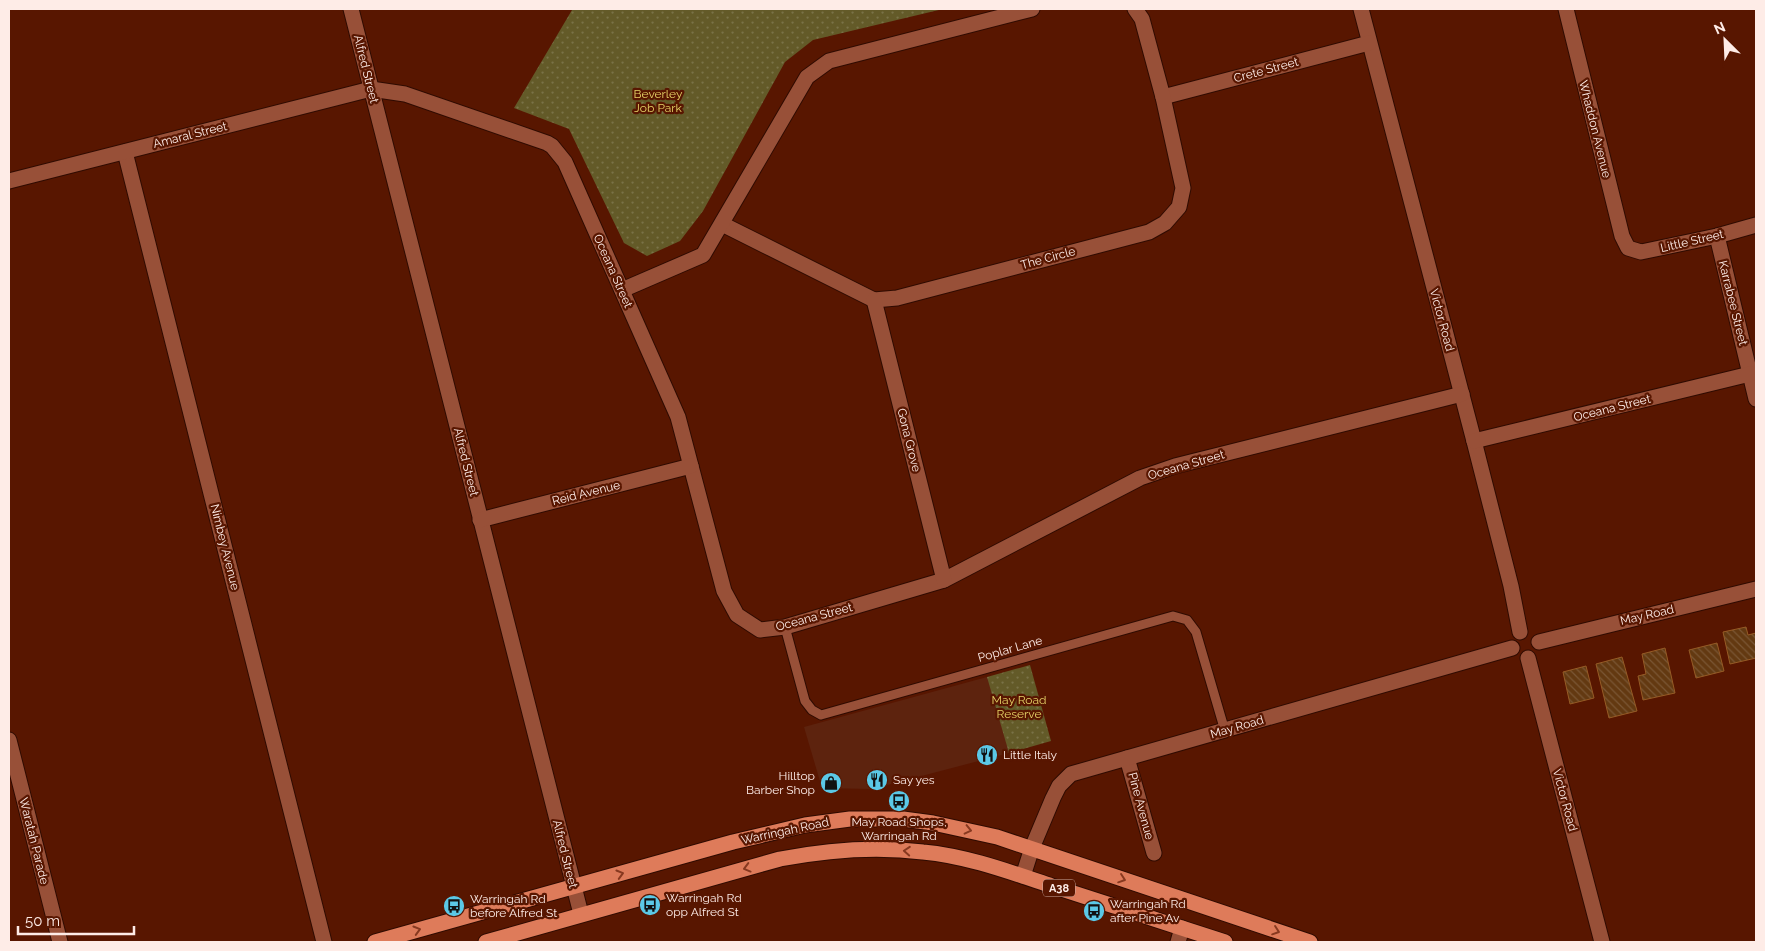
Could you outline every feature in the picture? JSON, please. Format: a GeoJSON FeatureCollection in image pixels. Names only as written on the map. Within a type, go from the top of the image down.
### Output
{"type":"FeatureCollection","features":[{"type":"Feature","properties":{"kind":"highway","name":"Warringah Road"},"geometry":{"type":"LineString","coordinates":[[374,942],[781,830],[843,820],[903,819],[933,823],[998,837],[1310,942]]}},
{"type":"Feature","properties":{"kind":"highway","name":"A38"},"geometry":{"type":"LineString","coordinates":[[491,942],[581,914],[780,859],[814,853],[886,849],[924,852],[974,862],[1023,876],[1180,935],[1225,942]]}},
{"type":"Feature","properties":{"kind":"highway"},"geometry":{"type":"LineString","coordinates":[[1180,935],[1191,902]]}},
{"type":"Feature","properties":{"kind":"street","name":"Alfred Street"},"geometry":{"type":"LineString","coordinates":[[351,9],[581,914]]}},
{"type":"Feature","properties":{"kind":"street"},"geometry":{"type":"LineString","coordinates":[[622,290],[703,255],[807,77],[829,61],[1032,9]]}},
{"type":"Feature","properties":{"kind":"street","name":"The Circle"},"geometry":{"type":"LineString","coordinates":[[874,300],[897,298],[1149,232],[1165,223],[1179,207],[1183,188],[1163,96],[1142,18],[1135,9]]}},
{"type":"Feature","properties":{"kind":"street","name":"Victor Road"},"geometry":{"type":"LineString","coordinates":[[1361,9],[1474,441],[1511,586],[1520,632]]}},
{"type":"Feature","properties":{"kind":"street","name":"Whaddon Avenue"},"geometry":{"type":"LineString","coordinates":[[1566,9],[1622,236],[1628,248]]}},
{"type":"Feature","properties":{"kind":"street","name":"Crete Street"},"geometry":{"type":"LineString","coordinates":[[1163,96],[1369,43]]}},
{"type":"Feature","properties":{"kind":"street","name":"Amaral Street"},"geometry":{"type":"LineString","coordinates":[[9,181],[371,89]]}},
{"type":"Feature","properties":{"kind":"street","name":"Oceana Street"},"geometry":{"type":"LineString","coordinates":[[371,89],[405,94],[547,142],[564,162],[678,417],[724,591],[737,615],[760,630],[786,627],[944,580],[1140,478],[1175,466],[1462,394]]}},
{"type":"Feature","properties":{"kind":"street","name":"Nimbey Avenue"},"geometry":{"type":"LineString","coordinates":[[125,152],[324,942]]}},
{"type":"Feature","properties":{"kind":"street"},"geometry":{"type":"LineString","coordinates":[[722,224],[874,300]]}},
{"type":"Feature","properties":{"kind":"street","name":"Little Street"},"geometry":{"type":"LineString","coordinates":[[1628,248],[1641,252],[1756,226]]}},
{"type":"Feature","properties":{"kind":"street","name":"Karrabee Street"},"geometry":{"type":"LineString","coordinates":[[1716,236],[1756,399]]}},
{"type":"Feature","properties":{"kind":"street","name":"Gona Grove"},"geometry":{"type":"LineString","coordinates":[[874,300],[944,580]]}},
{"type":"Feature","properties":{"kind":"street","name":"Oceana Street"},"geometry":{"type":"LineString","coordinates":[[1474,441],[1750,374]]}},
{"type":"Feature","properties":{"kind":"street","name":"Reid Avenue"},"geometry":{"type":"LineString","coordinates":[[480,520],[691,466]]}},
{"type":"Feature","properties":{"kind":"street","name":"May Road"},"geometry":{"type":"LineString","coordinates":[[1539,642],[1756,590]]}},
{"type":"Feature","properties":{"kind":"street"},"geometry":{"type":"LineString","coordinates":[[1520,632],[1530,632],[1536,636],[1539,642],[1537,651],[1528,658],[1518,656],[1512,648],[1514,637],[1520,632]]}},
{"type":"Feature","properties":{"kind":"street","name":"May Road"},"geometry":{"type":"LineString","coordinates":[[1023,876],[1032,848],[1059,786],[1071,774],[1512,648]]}},
{"type":"Feature","properties":{"kind":"street","name":"Victor Road"},"geometry":{"type":"LineString","coordinates":[[1528,658],[1602,942]]}},
{"type":"Feature","properties":{"kind":"street","name":"Waratah Parade"},"geometry":{"type":"LineString","coordinates":[[9,740],[60,942]]}},
{"type":"Feature","properties":{"kind":"street","name":"Pine Avenue"},"geometry":{"type":"LineString","coordinates":[[1128,758],[1154,853]]}},
{"type":"Feature","properties":{"kind":"lane","name":"Poplar Lane"},"geometry":{"type":"LineString","coordinates":[[786,627],[805,701],[812,710],[821,715],[1173,616],[1187,620],[1196,632],[1224,731]]}},
{"type":"Feature","properties":{"kind":"shaded area"},"geometry":{"type":"Polygon","coordinates":[[[987,677],[991,680],[1009,753],[872,789],[822,788],[804,727],[987,677]]]}},
{"type":"Feature","properties":{"kind":"green space","name":"Beverley Job Park"},"geometry":{"type":"Polygon","coordinates":[[[943,9],[813,40],[785,62],[703,211],[680,241],[647,256],[624,243],[569,129],[514,108],[572,10],[943,9]]]}},
{"type":"Feature","properties":{"kind":"green space","name":"May Road Reserve"},"geometry":{"type":"Polygon","coordinates":[[[1030,665],[1051,741],[1009,753],[987,677],[1030,665]]]}},
{"type":"Feature","properties":{"kind":"building"},"geometry":{"type":"Polygon","coordinates":[[[1746,627],[1748,635],[1756,633],[1756,658],[1730,664],[1723,632],[1746,627]]]}},
{"type":"Feature","properties":{"kind":"building"},"geometry":{"type":"Polygon","coordinates":[[[1717,643],[1724,671],[1696,678],[1689,650],[1717,643]]]}},
{"type":"Feature","properties":{"kind":"building"},"geometry":{"type":"Polygon","coordinates":[[[1665,648],[1675,693],[1643,700],[1638,676],[1646,674],[1642,654],[1665,648]]]}},
{"type":"Feature","properties":{"kind":"building"},"geometry":{"type":"Polygon","coordinates":[[[1622,657],[1637,711],[1609,718],[1596,664],[1622,657]]]}},
{"type":"Feature","properties":{"kind":"building"},"geometry":{"type":"Polygon","coordinates":[[[1586,666],[1594,698],[1570,704],[1563,672],[1586,666]]]}},
{"type":"Feature","properties":{"kind":"place","name":"Little Italy"},"geometry":{"type":"Point","coordinates":[987,755]}},
{"type":"Feature","properties":{"kind":"place","name":"Say yes"},"geometry":{"type":"Point","coordinates":[877,780]}},
{"type":"Feature","properties":{"kind":"place","name":"Hilltop Barber Shop"},"geometry":{"type":"Point","coordinates":[831,783]}},
{"type":"Feature","properties":{"kind":"place","name":"May Road Shops, Warringah Rd"},"geometry":{"type":"Point","coordinates":[899,801]}},
{"type":"Feature","properties":{"kind":"place","name":"Warringah Rd opp Alfred St"},"geometry":{"type":"Point","coordinates":[650,905]}},
{"type":"Feature","properties":{"kind":"place","name":"Warringah Rd before Alfred St"},"geometry":{"type":"Point","coordinates":[454,906]}},
{"type":"Feature","properties":{"kind":"place","name":"Warringah Rd after Pine Av"},"geometry":{"type":"Point","coordinates":[1094,911]}}]}
